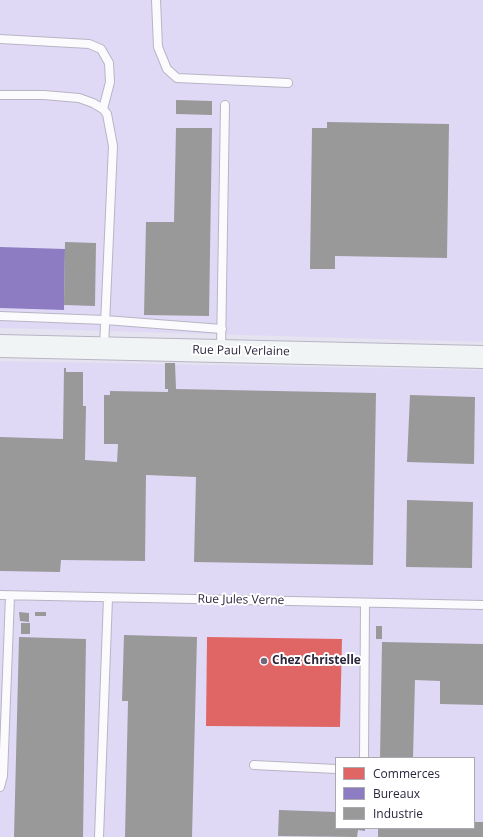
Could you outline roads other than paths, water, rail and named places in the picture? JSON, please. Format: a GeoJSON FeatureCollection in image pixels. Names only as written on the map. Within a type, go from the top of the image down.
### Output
{"type":"FeatureCollection","features":[{"type":"Feature","properties":{"kind":"street","name":"Rue Paul Verlaine"},"geometry":{"type":"LineString","coordinates":[[0,346],[483,357]]}},
{"type":"Feature","properties":{"kind":"lane"},"geometry":{"type":"LineString","coordinates":[[156,0],[158,47],[167,69],[177,78],[288,83]]}},
{"type":"Feature","properties":{"kind":"lane"},"geometry":{"type":"LineString","coordinates":[[0,39],[89,44],[101,49],[109,63],[110,82],[103,109]]}},
{"type":"Feature","properties":{"kind":"lane"},"geometry":{"type":"LineString","coordinates":[[0,95],[79,98],[93,103],[103,109],[107,114],[113,146],[104,348]]}},
{"type":"Feature","properties":{"kind":"lane"},"geometry":{"type":"LineString","coordinates":[[221,351],[225,104]]}},
{"type":"Feature","properties":{"kind":"lane"},"geometry":{"type":"LineString","coordinates":[[0,316],[105,320],[222,329]]}},
{"type":"Feature","properties":{"kind":"lane","name":"Rue Jules Verne"},"geometry":{"type":"LineString","coordinates":[[0,596],[483,605]]}},
{"type":"Feature","properties":{"kind":"lane"},"geometry":{"type":"LineString","coordinates":[[0,787],[3,776],[10,596]]}},
{"type":"Feature","properties":{"kind":"lane"},"geometry":{"type":"LineString","coordinates":[[99,837],[108,598]]}},
{"type":"Feature","properties":{"kind":"lane"},"geometry":{"type":"LineString","coordinates":[[364,603],[364,757]]}},
{"type":"Feature","properties":{"kind":"lane"},"geometry":{"type":"LineString","coordinates":[[254,765],[335,769]]}},
{"type":"Feature","properties":{"kind":"place","name":"Chez Christelle"},"geometry":{"type":"Point","coordinates":[264,661]}}]}
